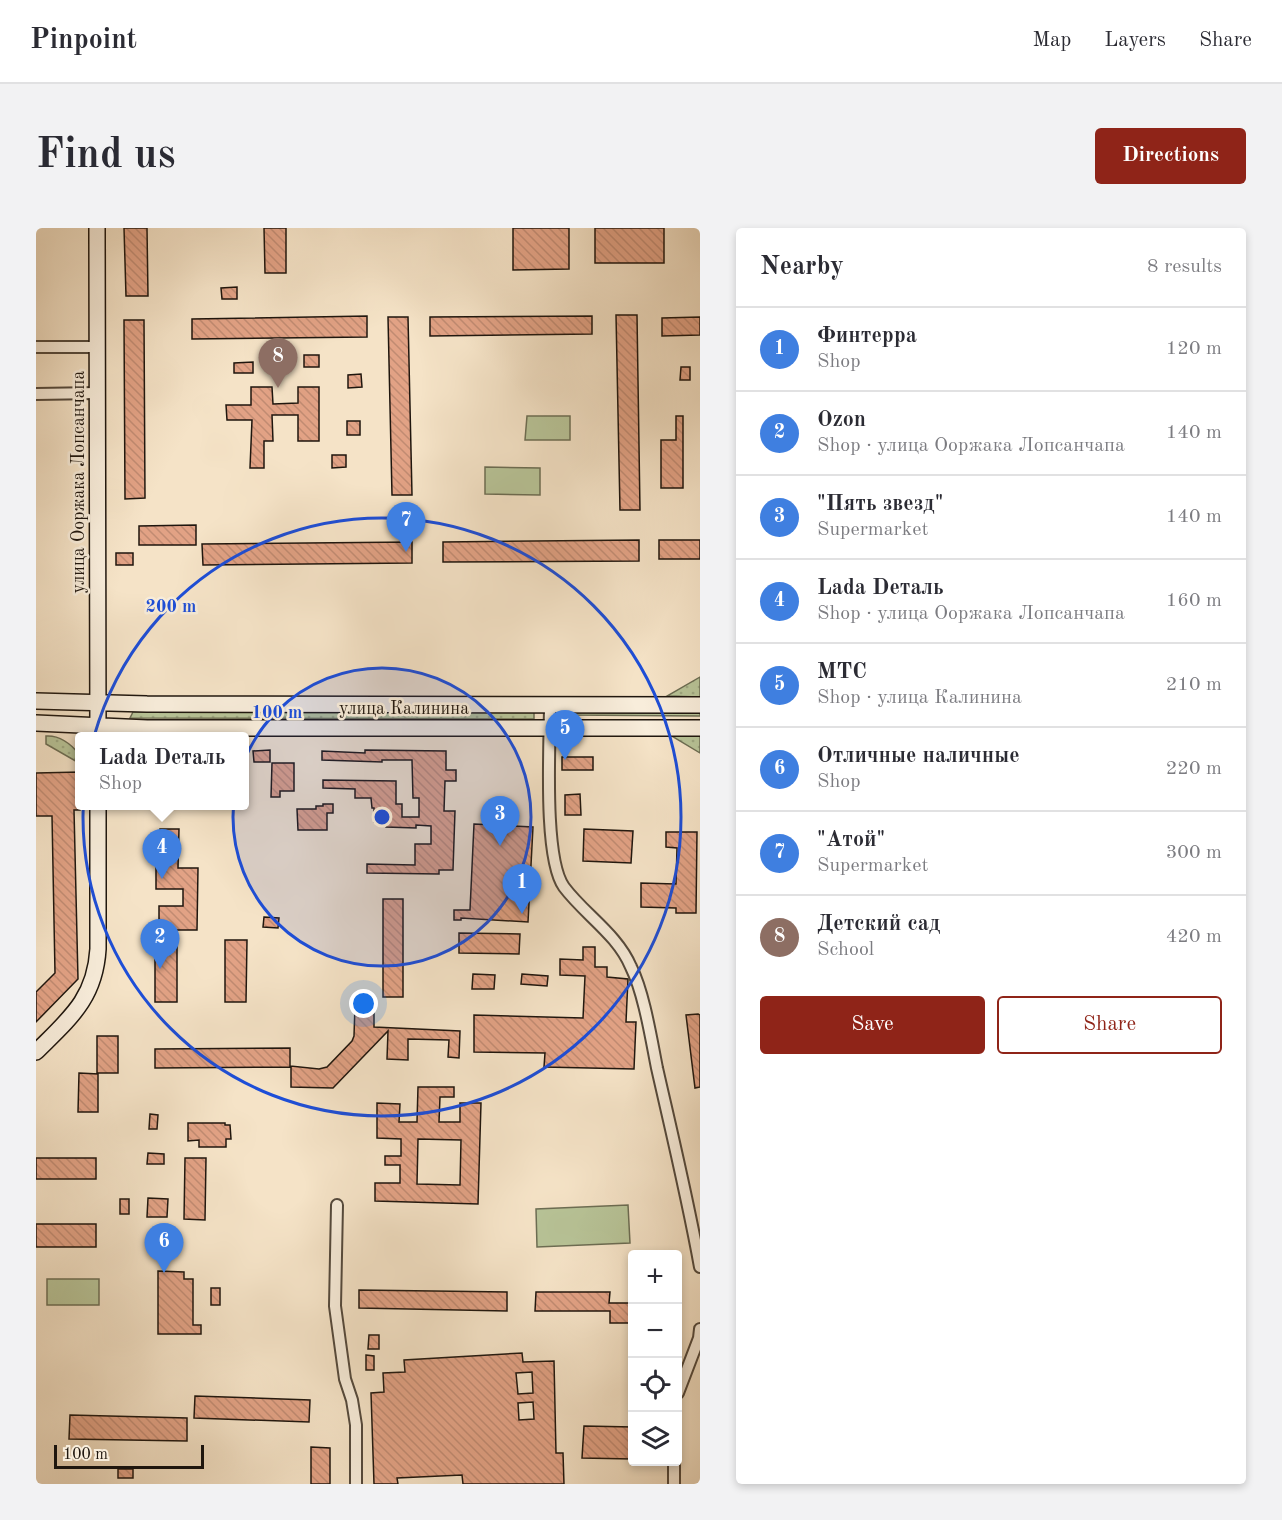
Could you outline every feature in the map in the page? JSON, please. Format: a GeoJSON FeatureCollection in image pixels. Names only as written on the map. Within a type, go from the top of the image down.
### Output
{"type":"FeatureCollection","features":[{"type":"Feature","properties":{"kind":"main road","name":"улица Ооржака Лопсанчапа"},"geometry":{"type":"LineString","coordinates":[[97,228],[98,731]]}},
{"type":"Feature","properties":{"kind":"main road","name":"улица Калинина"},"geometry":{"type":"LineString","coordinates":[[36,701],[700,705]]}},
{"type":"Feature","properties":{"kind":"main road","name":"улица Калинина"},"geometry":{"type":"LineString","coordinates":[[36,723],[98,731],[147,728],[700,728]]}},
{"type":"Feature","properties":{"kind":"main road"},"geometry":{"type":"LineString","coordinates":[[36,1052],[83,1001],[95,972],[98,949],[98,810]]}},
{"type":"Feature","properties":{"kind":"street"},"geometry":{"type":"LineString","coordinates":[[36,347],[97,347]]}},
{"type":"Feature","properties":{"kind":"street"},"geometry":{"type":"LineString","coordinates":[[36,394],[97,393]]}},
{"type":"Feature","properties":{"kind":"street"},"geometry":{"type":"LineString","coordinates":[[549,704],[550,826],[558,876],[565,888],[608,933],[632,967],[690,1211],[700,1267]]}},
{"type":"Feature","properties":{"kind":"street"},"geometry":{"type":"LineString","coordinates":[[337,1205],[335,1306],[345,1379],[352,1400],[356,1425],[356,1484]]}},
{"type":"Feature","properties":{"kind":"street"},"geometry":{"type":"LineString","coordinates":[[682,1381],[700,1329]]}},
{"type":"Feature","properties":{"kind":"street"},"geometry":{"type":"LineString","coordinates":[[674,1466],[674,1484]]}},
{"type":"Feature","properties":{"kind":"green space"},"geometry":{"type":"Polygon","coordinates":[[[527,416],[570,416],[570,440],[525,440],[527,416]]]}},
{"type":"Feature","properties":{"kind":"green space"},"geometry":{"type":"Polygon","coordinates":[[[485,467],[540,468],[540,495],[485,494],[485,467]]]}},
{"type":"Feature","properties":{"kind":"green space"},"geometry":{"type":"Polygon","coordinates":[[[700,677],[700,697],[667,696],[700,677]]]}},
{"type":"Feature","properties":{"kind":"green space"},"geometry":{"type":"Polygon","coordinates":[[[570,708],[700,710],[700,716],[569,715],[570,708]]]}},
{"type":"Feature","properties":{"kind":"green space"},"geometry":{"type":"Polygon","coordinates":[[[133,712],[534,712],[534,719],[130,718],[133,712]]]}},
{"type":"Feature","properties":{"kind":"green space"},"geometry":{"type":"Polygon","coordinates":[[[665,732],[700,732],[700,753],[665,732]]]}},
{"type":"Feature","properties":{"kind":"green space"},"geometry":{"type":"Polygon","coordinates":[[[46,736],[60,739],[75,750],[75,761],[46,744],[46,736]]]}},
{"type":"Feature","properties":{"kind":"green space"},"geometry":{"type":"Polygon","coordinates":[[[628,1205],[630,1243],[537,1247],[536,1209],[628,1205]]]}},
{"type":"Feature","properties":{"kind":"green space"},"geometry":{"type":"Polygon","coordinates":[[[47,1279],[99,1279],[99,1305],[47,1305],[47,1279]]]}},
{"type":"Feature","properties":{"kind":"building"},"geometry":{"type":"Polygon","coordinates":[[[124,228],[147,228],[148,296],[126,296],[124,228]]]}},
{"type":"Feature","properties":{"kind":"building"},"geometry":{"type":"Polygon","coordinates":[[[264,228],[286,228],[286,273],[265,273],[264,228]]]}},
{"type":"Feature","properties":{"kind":"building"},"geometry":{"type":"Polygon","coordinates":[[[513,228],[569,228],[569,269],[513,270],[513,228]]]}},
{"type":"Feature","properties":{"kind":"building"},"geometry":{"type":"Polygon","coordinates":[[[595,228],[664,228],[664,263],[595,263],[595,228]]]}},
{"type":"Feature","properties":{"kind":"building"},"geometry":{"type":"Polygon","coordinates":[[[237,287],[237,299],[222,299],[221,288],[237,287]]]}},
{"type":"Feature","properties":{"kind":"building"},"geometry":{"type":"Polygon","coordinates":[[[616,315],[637,315],[640,510],[620,510],[616,315]]]}},
{"type":"Feature","properties":{"kind":"building"},"geometry":{"type":"Polygon","coordinates":[[[367,316],[367,337],[192,339],[192,319],[367,316]]]}},
{"type":"Feature","properties":{"kind":"building"},"geometry":{"type":"Polygon","coordinates":[[[592,316],[592,334],[430,336],[430,317],[592,316]]]}},
{"type":"Feature","properties":{"kind":"building"},"geometry":{"type":"Polygon","coordinates":[[[388,317],[408,317],[412,495],[392,495],[388,317]]]}},
{"type":"Feature","properties":{"kind":"building"},"geometry":{"type":"Polygon","coordinates":[[[700,317],[700,335],[662,336],[662,318],[700,317]]]}},
{"type":"Feature","properties":{"kind":"building"},"geometry":{"type":"Polygon","coordinates":[[[124,320],[144,320],[145,498],[125,499],[124,320]]]}},
{"type":"Feature","properties":{"kind":"building"},"geometry":{"type":"Polygon","coordinates":[[[304,355],[319,355],[319,367],[304,367],[304,355]]]}},
{"type":"Feature","properties":{"kind":"building"},"geometry":{"type":"Polygon","coordinates":[[[253,362],[253,373],[234,373],[234,363],[253,362]]]}},
{"type":"Feature","properties":{"kind":"building"},"geometry":{"type":"Polygon","coordinates":[[[681,367],[690,367],[690,380],[680,380],[681,367]]]}},
{"type":"Feature","properties":{"kind":"building"},"geometry":{"type":"Polygon","coordinates":[[[361,374],[362,387],[348,388],[348,375],[361,374]]]}},
{"type":"Feature","properties":{"kind":"building"},"geometry":{"type":"Polygon","coordinates":[[[251,387],[272,387],[273,404],[298,403],[298,387],[319,387],[319,441],[298,441],[298,415],[272,415],[273,441],[264,441],[264,468],[250,468],[252,420],[227,420],[226,405],[251,405],[251,387]]]}},
{"type":"Feature","properties":{"kind":"building"},"geometry":{"type":"Polygon","coordinates":[[[676,416],[683,416],[683,488],[661,488],[661,440],[676,440],[676,416]]]}},
{"type":"Feature","properties":{"kind":"building"},"geometry":{"type":"Polygon","coordinates":[[[347,421],[360,421],[360,435],[347,435],[347,421]]]}},
{"type":"Feature","properties":{"kind":"building"},"geometry":{"type":"Polygon","coordinates":[[[332,455],[346,455],[346,467],[332,468],[332,455]]]}},
{"type":"Feature","properties":{"kind":"building"},"geometry":{"type":"Polygon","coordinates":[[[196,525],[196,545],[139,545],[139,526],[196,525]]]}},
{"type":"Feature","properties":{"kind":"building"},"geometry":{"type":"Polygon","coordinates":[[[639,540],[639,561],[443,562],[443,542],[639,540]]]}},
{"type":"Feature","properties":{"kind":"building"},"geometry":{"type":"Polygon","coordinates":[[[659,540],[700,540],[700,559],[659,559],[659,540]]]}},
{"type":"Feature","properties":{"kind":"building"},"geometry":{"type":"Polygon","coordinates":[[[412,542],[412,563],[203,565],[202,544],[412,542]]]}},
{"type":"Feature","properties":{"kind":"building"},"geometry":{"type":"Polygon","coordinates":[[[116,553],[133,553],[133,565],[116,565],[116,553]]]}},
{"type":"Feature","properties":{"kind":"building"},"geometry":{"type":"Polygon","coordinates":[[[270,750],[270,762],[254,762],[253,751],[270,750]]]}},
{"type":"Feature","properties":{"kind":"building"},"geometry":{"type":"Polygon","coordinates":[[[365,750],[446,751],[446,770],[456,770],[456,781],[445,781],[444,811],[455,811],[453,870],[439,870],[439,874],[367,873],[367,864],[415,865],[415,844],[431,844],[431,826],[386,827],[386,822],[374,822],[371,798],[355,798],[355,789],[323,788],[323,780],[396,781],[396,804],[402,804],[402,817],[419,817],[419,798],[413,798],[412,760],[382,760],[382,762],[322,760],[322,751],[365,753],[365,750]]]}},
{"type":"Feature","properties":{"kind":"building"},"geometry":{"type":"Polygon","coordinates":[[[562,757],[593,757],[593,770],[562,770],[562,757]]]}},
{"type":"Feature","properties":{"kind":"building"},"geometry":{"type":"Polygon","coordinates":[[[272,763],[294,763],[294,791],[280,791],[280,797],[271,797],[272,763]]]}},
{"type":"Feature","properties":{"kind":"building"},"geometry":{"type":"Polygon","coordinates":[[[75,772],[78,979],[36,1022],[36,992],[55,973],[52,816],[36,816],[36,773],[75,772]]]}},
{"type":"Feature","properties":{"kind":"building"},"geometry":{"type":"Polygon","coordinates":[[[580,794],[581,815],[565,815],[565,795],[580,794]]]}},
{"type":"Feature","properties":{"kind":"building"},"geometry":{"type":"Polygon","coordinates":[[[323,804],[333,804],[333,813],[327,813],[327,830],[298,830],[297,809],[316,809],[316,806],[323,806],[323,804]]]}},
{"type":"Feature","properties":{"kind":"building"},"geometry":{"type":"Polygon","coordinates":[[[474,824],[533,827],[528,922],[461,918],[461,920],[454,920],[454,910],[470,910],[474,824]]]}},
{"type":"Feature","properties":{"kind":"building"},"geometry":{"type":"Polygon","coordinates":[[[160,829],[179,829],[178,868],[198,868],[197,930],[177,930],[177,1002],[155,1002],[155,939],[159,939],[159,906],[183,906],[183,889],[156,889],[156,866],[160,866],[160,829]]]}},
{"type":"Feature","properties":{"kind":"building"},"geometry":{"type":"Polygon","coordinates":[[[584,829],[633,831],[631,863],[583,861],[584,829]]]}},
{"type":"Feature","properties":{"kind":"building"},"geometry":{"type":"Polygon","coordinates":[[[666,832],[697,832],[696,913],[676,913],[676,908],[641,907],[641,883],[676,884],[677,848],[666,847],[666,832]]]}},
{"type":"Feature","properties":{"kind":"building"},"geometry":{"type":"Polygon","coordinates":[[[383,899],[403,899],[403,997],[383,997],[383,899]]]}},
{"type":"Feature","properties":{"kind":"building"},"geometry":{"type":"Polygon","coordinates":[[[264,917],[279,918],[278,928],[263,927],[264,917]]]}},
{"type":"Feature","properties":{"kind":"building"},"geometry":{"type":"Polygon","coordinates":[[[459,933],[520,934],[519,954],[459,953],[459,933]]]}},
{"type":"Feature","properties":{"kind":"building"},"geometry":{"type":"Polygon","coordinates":[[[225,940],[247,940],[246,1002],[225,1002],[225,940]]]}},
{"type":"Feature","properties":{"kind":"building"},"geometry":{"type":"Polygon","coordinates":[[[583,947],[595,947],[595,967],[607,967],[607,977],[628,979],[626,1022],[636,1022],[634,1069],[544,1067],[545,1053],[474,1052],[474,1015],[583,1018],[585,976],[560,975],[560,959],[583,960],[583,947]]]}},
{"type":"Feature","properties":{"kind":"building"},"geometry":{"type":"Polygon","coordinates":[[[473,974],[495,975],[494,989],[472,989],[473,974]]]}},
{"type":"Feature","properties":{"kind":"building"},"geometry":{"type":"Polygon","coordinates":[[[522,974],[548,976],[547,986],[521,984],[522,974]]]}},
{"type":"Feature","properties":{"kind":"building"},"geometry":{"type":"Polygon","coordinates":[[[355,1005],[374,1006],[374,1027],[460,1031],[459,1058],[448,1057],[449,1040],[408,1039],[408,1060],[387,1059],[388,1031],[333,1088],[291,1087],[291,1066],[319,1069],[327,1067],[352,1041],[355,1005]]]}},
{"type":"Feature","properties":{"kind":"building"},"geometry":{"type":"Polygon","coordinates":[[[686,1015],[700,1015],[700,1087],[695,1088],[686,1015]]]}},
{"type":"Feature","properties":{"kind":"building"},"geometry":{"type":"Polygon","coordinates":[[[97,1036],[118,1036],[118,1073],[97,1073],[97,1036]]]}},
{"type":"Feature","properties":{"kind":"building"},"geometry":{"type":"Polygon","coordinates":[[[290,1048],[290,1067],[155,1068],[155,1049],[290,1048]]]}},
{"type":"Feature","properties":{"kind":"building"},"geometry":{"type":"Polygon","coordinates":[[[79,1073],[98,1074],[98,1112],[78,1112],[79,1073]]]}},
{"type":"Feature","properties":{"kind":"building"},"geometry":{"type":"Polygon","coordinates":[[[418,1087],[454,1087],[454,1097],[440,1097],[439,1122],[460,1122],[460,1103],[481,1103],[478,1204],[375,1201],[375,1183],[400,1183],[400,1165],[385,1165],[385,1156],[401,1156],[401,1139],[377,1138],[377,1103],[400,1104],[399,1122],[417,1122],[418,1087]],[[418,1139],[417,1184],[460,1185],[461,1140],[418,1139]]]}},
{"type":"Feature","properties":{"kind":"building"},"geometry":{"type":"Polygon","coordinates":[[[150,1114],[158,1115],[157,1129],[149,1129],[150,1114]]]}},
{"type":"Feature","properties":{"kind":"building"},"geometry":{"type":"Polygon","coordinates":[[[188,1123],[225,1123],[225,1125],[230,1125],[231,1139],[226,1139],[226,1147],[199,1147],[199,1140],[188,1141],[188,1123]]]}},
{"type":"Feature","properties":{"kind":"building"},"geometry":{"type":"Polygon","coordinates":[[[148,1153],[164,1154],[164,1164],[147,1164],[148,1153]]]}},
{"type":"Feature","properties":{"kind":"building"},"geometry":{"type":"Polygon","coordinates":[[[36,1158],[96,1158],[96,1179],[36,1179],[36,1158]]]}},
{"type":"Feature","properties":{"kind":"building"},"geometry":{"type":"Polygon","coordinates":[[[185,1158],[206,1158],[205,1220],[184,1219],[185,1158]]]}},
{"type":"Feature","properties":{"kind":"building"},"geometry":{"type":"Polygon","coordinates":[[[148,1198],[168,1199],[167,1217],[147,1217],[148,1198]]]}},
{"type":"Feature","properties":{"kind":"building"},"geometry":{"type":"Polygon","coordinates":[[[120,1199],[129,1199],[129,1214],[120,1214],[120,1199]]]}},
{"type":"Feature","properties":{"kind":"building"},"geometry":{"type":"Polygon","coordinates":[[[36,1224],[96,1224],[96,1247],[36,1247],[36,1224]]]}},
{"type":"Feature","properties":{"kind":"building"},"geometry":{"type":"Polygon","coordinates":[[[158,1271],[184,1272],[184,1279],[193,1279],[193,1325],[201,1325],[201,1334],[158,1334],[158,1271]]]}},
{"type":"Feature","properties":{"kind":"building"},"geometry":{"type":"Polygon","coordinates":[[[211,1288],[220,1288],[220,1305],[211,1305],[211,1288]]]}},
{"type":"Feature","properties":{"kind":"building"},"geometry":{"type":"Polygon","coordinates":[[[359,1290],[507,1292],[507,1311],[359,1308],[359,1290]]]}},
{"type":"Feature","properties":{"kind":"building"},"geometry":{"type":"Polygon","coordinates":[[[536,1292],[610,1292],[609,1303],[628,1303],[628,1323],[610,1323],[610,1311],[535,1311],[536,1292]]]}},
{"type":"Feature","properties":{"kind":"building"},"geometry":{"type":"Polygon","coordinates":[[[369,1335],[379,1335],[379,1349],[368,1349],[369,1335]]]}},
{"type":"Feature","properties":{"kind":"building"},"geometry":{"type":"Polygon","coordinates":[[[522,1353],[523,1362],[554,1361],[556,1453],[563,1453],[564,1484],[463,1484],[462,1475],[397,1478],[398,1484],[374,1484],[371,1393],[384,1392],[383,1373],[405,1372],[404,1360],[522,1353]],[[532,1372],[516,1373],[518,1394],[533,1393],[532,1372]],[[533,1402],[518,1403],[519,1420],[534,1419],[533,1402]]]}},
{"type":"Feature","properties":{"kind":"building"},"geometry":{"type":"Polygon","coordinates":[[[366,1355],[374,1356],[374,1370],[366,1370],[366,1355]]]}},
{"type":"Feature","properties":{"kind":"building"},"geometry":{"type":"Polygon","coordinates":[[[195,1396],[310,1400],[309,1422],[194,1418],[195,1396]]]}},
{"type":"Feature","properties":{"kind":"building"},"geometry":{"type":"Polygon","coordinates":[[[70,1415],[187,1418],[187,1441],[69,1439],[70,1415]]]}},
{"type":"Feature","properties":{"kind":"building"},"geometry":{"type":"Polygon","coordinates":[[[584,1426],[628,1427],[628,1459],[582,1458],[584,1426]]]}},
{"type":"Feature","properties":{"kind":"building"},"geometry":{"type":"Polygon","coordinates":[[[311,1447],[330,1448],[330,1484],[311,1484],[311,1447]]]}},
{"type":"Feature","properties":{"kind":"building"},"geometry":{"type":"Polygon","coordinates":[[[118,1469],[133,1469],[133,1478],[118,1478],[118,1469]]]}},
{"type":"Feature","properties":{"kind":"place","name":"Детский сад"},"geometry":{"type":"Point","coordinates":[278,388]}},
{"type":"Feature","properties":{"kind":"place","name":"\"Атой\""},"geometry":{"type":"Point","coordinates":[406,552]}},
{"type":"Feature","properties":{"kind":"place","name":"МТС"},"geometry":{"type":"Point","coordinates":[565,760]}},
{"type":"Feature","properties":{"kind":"place","name":"\"Пять звезд\""},"geometry":{"type":"Point","coordinates":[500,846]}},
{"type":"Feature","properties":{"kind":"place","name":"Lada Dеталь"},"geometry":{"type":"Point","coordinates":[162,879]}},
{"type":"Feature","properties":{"kind":"place","name":"Финтерра"},"geometry":{"type":"Point","coordinates":[522,914]}},
{"type":"Feature","properties":{"kind":"place","name":"Ozon"},"geometry":{"type":"Point","coordinates":[160,969]}},
{"type":"Feature","properties":{"kind":"place","name":"Отличные наличные"},"geometry":{"type":"Point","coordinates":[164,1273]}}]}
